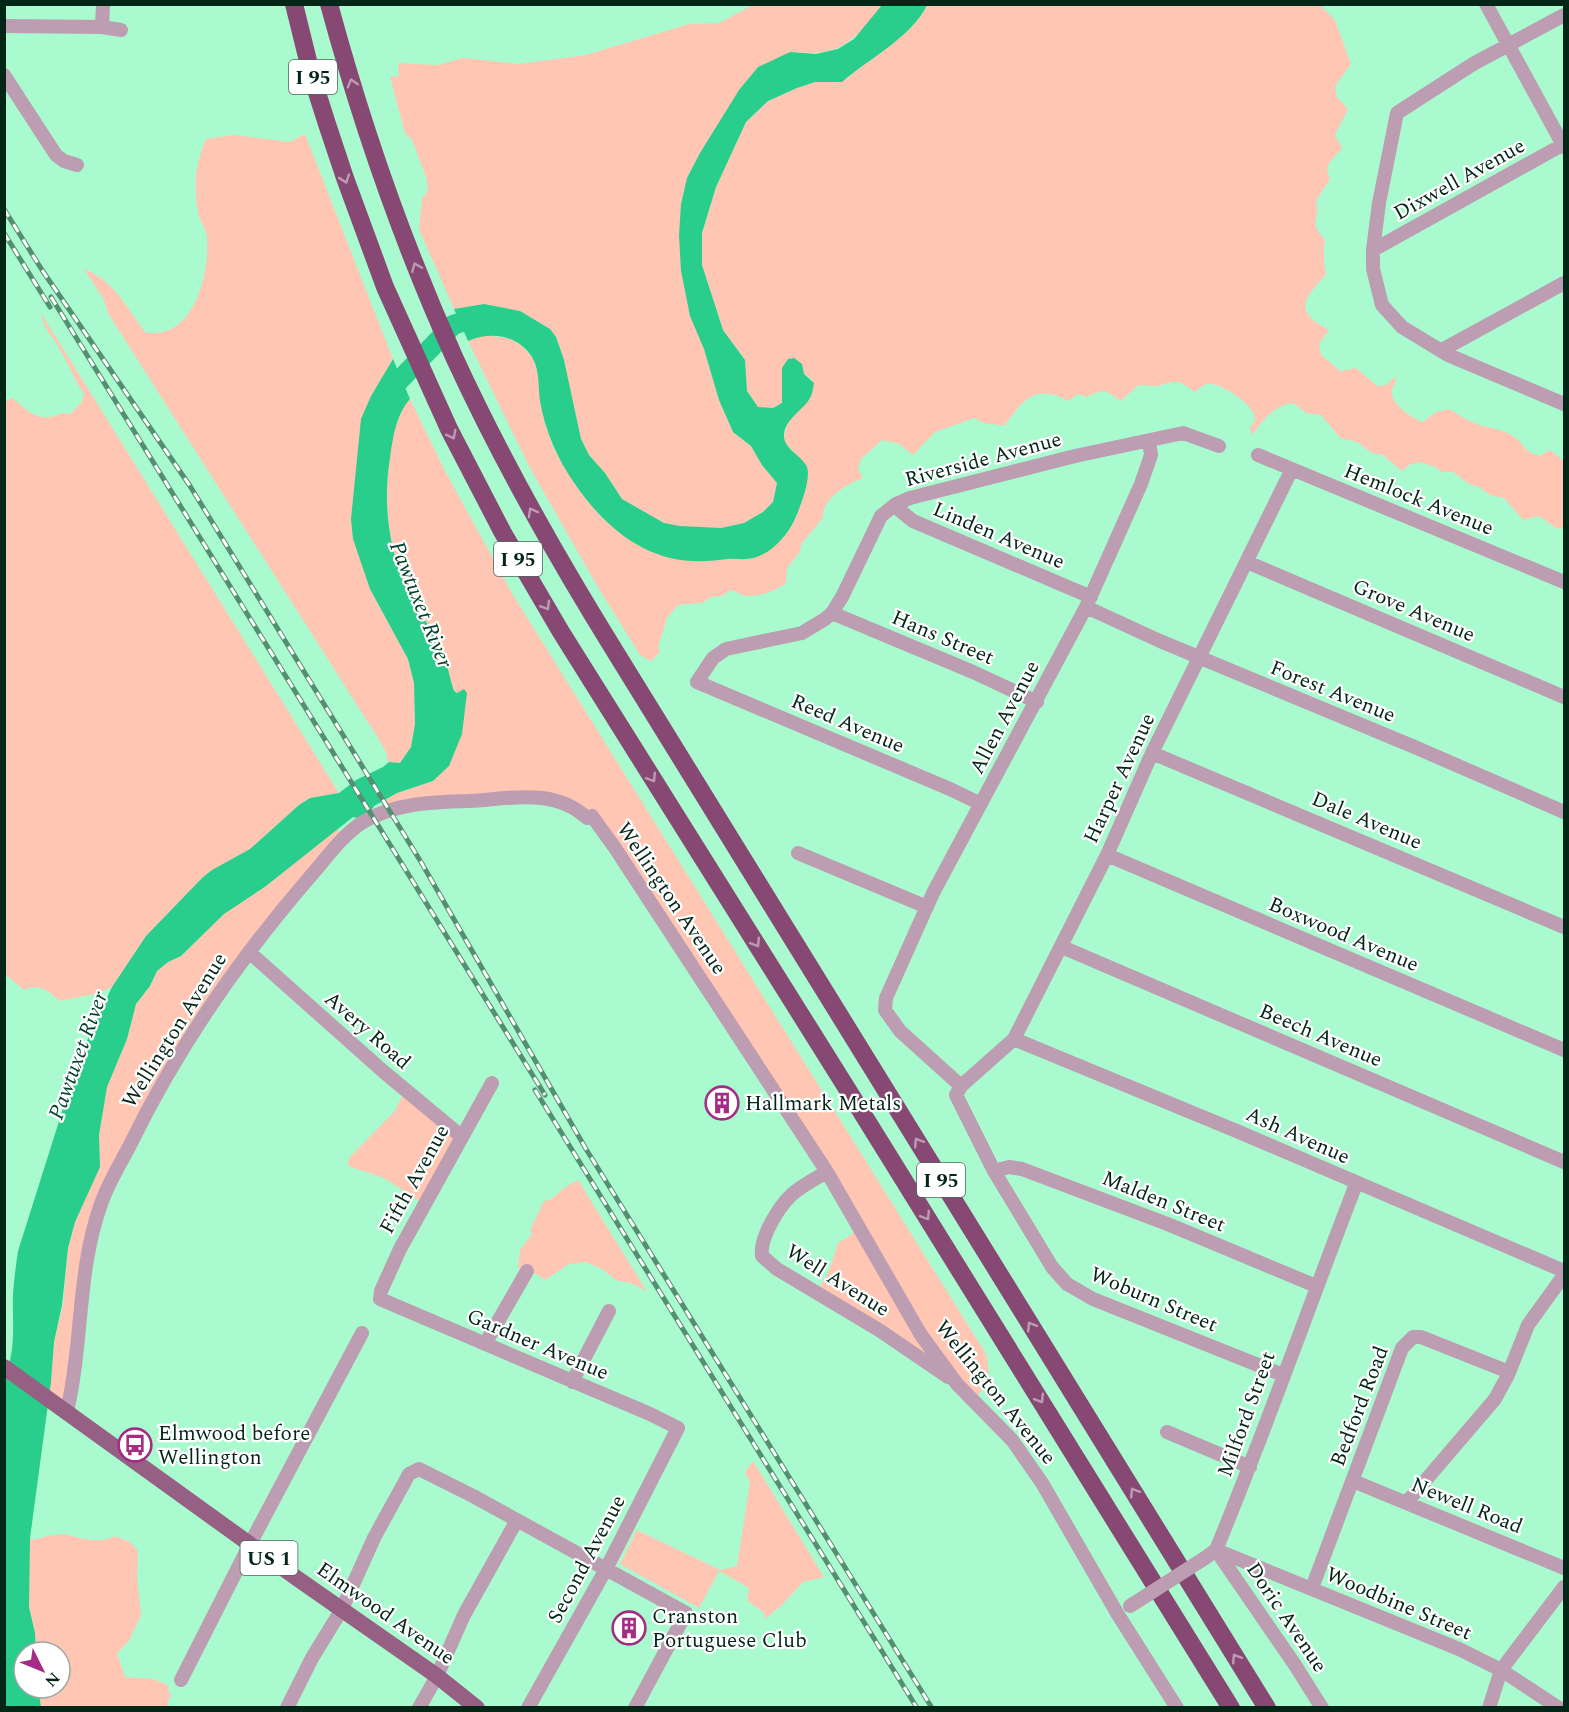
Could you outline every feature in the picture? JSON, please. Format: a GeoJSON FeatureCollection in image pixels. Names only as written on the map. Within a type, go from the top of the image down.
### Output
{"type":"FeatureCollection","features":[{"type":"Feature","properties":{"kind":"highway","name":"I 95"},"geometry":{"type":"LineString","coordinates":[[292,4],[345,178],[385,287],[449,429],[503,533],[561,632],[1231,1707]]}},
{"type":"Feature","properties":{"kind":"highway","name":"I 95"},"geometry":{"type":"LineString","coordinates":[[329,4],[375,158],[416,267],[455,358],[517,484],[579,594],[1267,1707]]}},
{"type":"Feature","properties":{"kind":"main road","name":"Elmwood Avenue"},"geometry":{"type":"LineString","coordinates":[[4,1367],[437,1676],[477,1707]]}},
{"type":"Feature","properties":{"kind":"street"},"geometry":{"type":"LineString","coordinates":[[102,27],[103,4]]}},
{"type":"Feature","properties":{"kind":"street"},"geometry":{"type":"LineString","coordinates":[[1486,4],[1564,146]]}},
{"type":"Feature","properties":{"kind":"street"},"geometry":{"type":"LineString","coordinates":[[1564,15],[1473,64],[1397,113],[1379,203],[1373,250],[1373,269],[1382,305],[1401,327],[1448,355],[1564,404]]}},
{"type":"Feature","properties":{"kind":"street"},"geometry":{"type":"LineString","coordinates":[[4,26],[102,27],[121,30]]}},
{"type":"Feature","properties":{"kind":"street"},"geometry":{"type":"LineString","coordinates":[[4,75],[56,155],[64,161],[77,165]]}},
{"type":"Feature","properties":{"kind":"street","name":"Dixwell Avenue"},"geometry":{"type":"LineString","coordinates":[[1373,250],[1564,146]]}},
{"type":"Feature","properties":{"kind":"street"},"geometry":{"type":"LineString","coordinates":[[1442,350],[1564,282]]}},
{"type":"Feature","properties":{"kind":"street","name":"Riverside Avenue"},"geometry":{"type":"LineString","coordinates":[[697,682],[713,658],[726,649],[802,633],[832,613],[881,516],[896,504],[910,498],[1064,459],[1183,433],[1219,446]]}},
{"type":"Feature","properties":{"kind":"street","name":"Allen Avenue"},"geometry":{"type":"LineString","coordinates":[[961,1086],[900,1031],[885,1010],[886,998],[927,907],[1088,602],[1141,484],[1151,455],[1149,441]]}},
{"type":"Feature","properties":{"kind":"street","name":"Hemlock Avenue"},"geometry":{"type":"LineString","coordinates":[[1258,455],[1564,582]]}},
{"type":"Feature","properties":{"kind":"street","name":"Harper Avenue"},"geometry":{"type":"LineString","coordinates":[[961,1086],[1014,1040],[1107,855],[1152,753],[1292,469]]}},
{"type":"Feature","properties":{"kind":"street","name":"Linden Avenue"},"geometry":{"type":"LineString","coordinates":[[896,504],[897,508],[913,520],[1088,602]]}},
{"type":"Feature","properties":{"kind":"street","name":"Grove Avenue"},"geometry":{"type":"LineString","coordinates":[[1247,562],[1564,697]]}},
{"type":"Feature","properties":{"kind":"street","name":"Forest Avenue"},"geometry":{"type":"LineString","coordinates":[[1088,602],[1200,658],[1564,812]]}},
{"type":"Feature","properties":{"kind":"street","name":"Hans Street"},"geometry":{"type":"LineString","coordinates":[[832,613],[973,672],[1037,702]]}},
{"type":"Feature","properties":{"kind":"street","name":"Reed Avenue"},"geometry":{"type":"LineString","coordinates":[[697,682],[981,804]]}},
{"type":"Feature","properties":{"kind":"street","name":"Dale Avenue"},"geometry":{"type":"LineString","coordinates":[[1152,753],[1564,927]]}},
{"type":"Feature","properties":{"kind":"street","name":"Wellington Avenue"},"geometry":{"type":"LineString","coordinates":[[64,1409],[76,1363],[89,1249],[101,1203],[155,1094],[213,1003],[281,911],[346,837],[360,824],[381,812],[421,803],[530,797],[554,800],[573,808],[587,818],[592,816],[827,1172],[915,1325],[957,1384],[1012,1440],[1042,1483],[1177,1707]]}},
{"type":"Feature","properties":{"kind":"street"},"geometry":{"type":"LineString","coordinates":[[798,853],[927,907]]}},
{"type":"Feature","properties":{"kind":"street","name":"Boxwood Avenue"},"geometry":{"type":"LineString","coordinates":[[1107,855],[1564,1050]]}},
{"type":"Feature","properties":{"kind":"street","name":"Beech Avenue"},"geometry":{"type":"LineString","coordinates":[[1062,947],[1564,1162]]}},
{"type":"Feature","properties":{"kind":"street","name":"Avery Road"},"geometry":{"type":"LineString","coordinates":[[249,952],[384,1072],[461,1136]]}},
{"type":"Feature","properties":{"kind":"street","name":"Ash Avenue"},"geometry":{"type":"LineString","coordinates":[[1014,1040],[1239,1132],[1564,1273]]}},
{"type":"Feature","properties":{"kind":"street","name":"Fifth Avenue"},"geometry":{"type":"LineString","coordinates":[[380,1299],[381,1291],[400,1249],[492,1083]]}},
{"type":"Feature","properties":{"kind":"street"},"geometry":{"type":"LineString","coordinates":[[961,1086],[956,1095],[994,1171]]}},
{"type":"Feature","properties":{"kind":"street","name":"Malden Street"},"geometry":{"type":"LineString","coordinates":[[994,1171],[1009,1167],[1022,1169],[1170,1225],[1316,1286]]}},
{"type":"Feature","properties":{"kind":"street","name":"Woburn Street"},"geometry":{"type":"LineString","coordinates":[[994,1171],[1052,1267],[1067,1284],[1093,1299],[1283,1376]]}},
{"type":"Feature","properties":{"kind":"street","name":"Well Avenue"},"geometry":{"type":"LineString","coordinates":[[827,1172],[786,1198],[776,1212],[761,1246],[762,1256],[777,1269],[879,1330],[957,1384]]}},
{"type":"Feature","properties":{"kind":"street","name":"Milford Street"},"geometry":{"type":"LineString","coordinates":[[1210,1554],[1250,1467],[1356,1184]]}},
{"type":"Feature","properties":{"kind":"street"},"geometry":{"type":"LineString","coordinates":[[485,1344],[527,1271]]}},
{"type":"Feature","properties":{"kind":"street"},"geometry":{"type":"LineString","coordinates":[[1407,1502],[1495,1399],[1528,1325],[1564,1273]]}},
{"type":"Feature","properties":{"kind":"street","name":"Gardner Avenue"},"geometry":{"type":"LineString","coordinates":[[380,1299],[678,1428]]}},
{"type":"Feature","properties":{"kind":"street"},"geometry":{"type":"LineString","coordinates":[[572,1382],[609,1311]]}},
{"type":"Feature","properties":{"kind":"street"},"geometry":{"type":"LineString","coordinates":[[181,1680],[362,1333]]}},
{"type":"Feature","properties":{"kind":"street","name":"Bedford Road"},"geometry":{"type":"LineString","coordinates":[[1312,1588],[1402,1348],[1413,1337],[1421,1337],[1509,1372]]}},
{"type":"Feature","properties":{"kind":"street","name":"Second Avenue"},"geometry":{"type":"LineString","coordinates":[[528,1707],[606,1569],[678,1428]]}},
{"type":"Feature","properties":{"kind":"street"},"geometry":{"type":"LineString","coordinates":[[1167,1432],[1250,1467]]}},
{"type":"Feature","properties":{"kind":"street"},"geometry":{"type":"LineString","coordinates":[[287,1707],[312,1658],[342,1609],[374,1538],[412,1472],[419,1469],[686,1613],[635,1707]]}},
{"type":"Feature","properties":{"kind":"street","name":"Newell Road"},"geometry":{"type":"LineString","coordinates":[[1353,1481],[1564,1568]]}},
{"type":"Feature","properties":{"kind":"street"},"geometry":{"type":"LineString","coordinates":[[419,1707],[437,1676],[464,1615],[517,1520]]}},
{"type":"Feature","properties":{"kind":"street"},"geometry":{"type":"LineString","coordinates":[[1118,1612],[1210,1554]]}},
{"type":"Feature","properties":{"kind":"street","name":"Woodbine Street"},"geometry":{"type":"LineString","coordinates":[[1210,1554],[1312,1588],[1441,1641],[1501,1670],[1559,1707]]}},
{"type":"Feature","properties":{"kind":"street","name":"Doric Avenue"},"geometry":{"type":"LineString","coordinates":[[1210,1554],[1295,1665],[1322,1707]]}},
{"type":"Feature","properties":{"kind":"street"},"geometry":{"type":"LineString","coordinates":[[1489,1707],[1501,1670],[1564,1587]]}},
{"type":"Feature","properties":{"kind":"shaded area"},"geometry":{"type":"Polygon","coordinates":[[[753,5],[882,5],[876,15],[850,41],[841,46],[824,52],[790,52],[693,167],[687,178],[680,218],[681,271],[719,400],[733,432],[751,446],[762,465],[777,483],[773,502],[763,512],[744,523],[721,528],[680,526],[664,523],[622,499],[605,473],[589,455],[581,439],[564,360],[556,337],[550,329],[520,311],[484,304],[454,309],[419,229],[422,199],[428,190],[426,177],[412,140],[405,133],[390,77],[399,76],[398,63],[437,65],[463,58],[519,64],[586,55],[689,24],[719,23],[753,5]]]}},
{"type":"Feature","properties":{"kind":"shaded area"},"geometry":{"type":"Polygon","coordinates":[[[882,5],[927,5],[911,27],[889,47],[842,82],[815,82],[797,88],[768,101],[746,122],[716,187],[702,233],[702,265],[723,330],[745,360],[747,391],[758,407],[773,408],[782,403],[782,368],[788,359],[794,358],[802,364],[804,374],[814,383],[812,394],[787,425],[784,437],[787,445],[803,461],[808,470],[807,485],[796,516],[780,541],[768,551],[754,558],[697,561],[674,559],[656,554],[625,537],[611,525],[586,499],[569,475],[549,434],[542,412],[536,367],[532,357],[519,344],[503,337],[486,336],[468,341],[454,309],[484,304],[520,311],[550,329],[556,337],[564,360],[581,439],[589,455],[605,473],[622,499],[664,523],[680,526],[721,528],[744,523],[763,512],[773,502],[777,483],[762,465],[751,446],[733,432],[719,400],[704,349],[690,316],[681,271],[679,235],[681,204],[687,178],[739,90],[758,67],[790,52],[816,54],[838,49],[854,39],[882,5]]]}},
{"type":"Feature","properties":{"kind":"shaded area"},"geometry":{"type":"Polygon","coordinates":[[[927,5],[1320,5],[1335,20],[1351,64],[1335,86],[1337,97],[1348,109],[1335,135],[1342,148],[1329,163],[1327,171],[1330,179],[1316,201],[1316,224],[1325,240],[1326,274],[1312,290],[1305,304],[1310,316],[1329,330],[1319,344],[1321,355],[1340,371],[1356,368],[1377,386],[1386,385],[1397,378],[1392,389],[1395,402],[1409,415],[1423,422],[1436,412],[1449,409],[1474,423],[1509,434],[1532,453],[1540,456],[1550,450],[1564,461],[1564,527],[1557,529],[1539,516],[1523,520],[1504,498],[1490,495],[1453,472],[1442,472],[1420,462],[1409,465],[1402,471],[1383,455],[1372,453],[1357,442],[1340,438],[1321,415],[1306,413],[1293,403],[1274,410],[1252,435],[1250,428],[1255,420],[1250,408],[1228,390],[1213,384],[1206,385],[1195,392],[1180,382],[1158,386],[1138,385],[1121,401],[1101,391],[1087,397],[1078,394],[1068,401],[1057,396],[1038,394],[1024,402],[1004,426],[987,424],[975,418],[935,432],[913,455],[899,444],[882,440],[861,459],[858,469],[863,478],[843,488],[831,498],[823,518],[802,543],[799,553],[787,568],[786,583],[761,595],[745,596],[731,590],[702,603],[678,605],[667,618],[658,647],[660,652],[651,661],[640,655],[596,584],[530,468],[468,341],[480,335],[509,338],[522,346],[533,358],[539,377],[540,400],[545,424],[554,449],[575,484],[602,518],[746,560],[779,542],[794,522],[806,489],[808,471],[806,465],[785,443],[784,435],[788,422],[811,397],[812,379],[804,374],[782,368],[782,403],[773,408],[758,408],[747,391],[745,360],[723,330],[702,265],[702,234],[716,187],[746,122],[768,101],[797,88],[815,82],[842,82],[889,47],[911,27],[927,5]]]}},
{"type":"Feature","properties":{"kind":"shaded area"},"geometry":{"type":"Polygon","coordinates":[[[305,134],[393,359],[371,396],[370,589],[408,659],[414,683],[415,724],[411,747],[400,763],[388,762],[386,752],[378,738],[109,315],[104,300],[84,269],[112,287],[145,332],[162,332],[175,327],[187,316],[195,302],[205,269],[207,235],[198,213],[196,179],[206,139],[233,135],[290,142],[305,134]]]}},
{"type":"Feature","properties":{"kind":"shaded area"},"geometry":{"type":"Polygon","coordinates":[[[41,313],[339,793],[310,798],[250,849],[203,877],[146,936],[112,987],[99,993],[60,1001],[48,991],[39,988],[24,990],[5,974],[4,402],[12,398],[34,415],[51,417],[70,414],[82,402],[84,394],[45,326],[41,313]]]}},
{"type":"Feature","properties":{"kind":"shaded area"},"geometry":{"type":"Polygon","coordinates":[[[393,359],[410,399],[398,419],[394,434],[388,474],[388,522],[394,553],[404,584],[441,647],[454,691],[457,693],[464,689],[467,693],[462,734],[449,766],[433,781],[397,793],[374,806],[362,819],[353,817],[266,886],[224,914],[181,956],[168,962],[157,971],[150,986],[136,1004],[127,1039],[107,1087],[99,1135],[100,1167],[75,1222],[68,1248],[30,1538],[29,1607],[35,1640],[12,1640],[12,1700],[40,1700],[41,1707],[5,1708],[4,1378],[12,1347],[14,1277],[18,1251],[79,1058],[112,987],[146,936],[203,877],[250,849],[310,798],[339,793],[356,780],[389,762],[400,763],[411,747],[415,724],[414,683],[408,659],[370,589],[353,539],[351,519],[361,419],[371,396],[393,359]]]}},
{"type":"Feature","properties":{"kind":"shaded area"},"geometry":{"type":"Polygon","coordinates":[[[410,399],[445,471],[513,595],[986,1354],[988,1379],[975,1399],[819,1288],[829,1271],[838,1243],[860,1229],[588,819],[538,798],[384,810],[382,802],[397,793],[433,781],[457,693],[454,691],[441,647],[404,584],[394,552],[388,519],[387,486],[394,431],[410,399]]]}},
{"type":"Feature","properties":{"kind":"shaded area"},"geometry":{"type":"Polygon","coordinates":[[[337,829],[344,837],[212,1006],[100,1206],[68,1408],[48,1394],[54,1342],[63,1305],[68,1248],[75,1222],[100,1167],[99,1135],[107,1087],[127,1039],[136,1004],[150,986],[157,971],[168,962],[181,956],[224,914],[266,886],[337,829]]]}},
{"type":"Feature","properties":{"kind":"shaded area"},"geometry":{"type":"Polygon","coordinates":[[[403,1094],[461,1136],[421,1202],[384,1178],[348,1166],[349,1158],[395,1111],[403,1094]]]}},
{"type":"Feature","properties":{"kind":"shaded area"},"geometry":{"type":"Polygon","coordinates":[[[578,1180],[646,1291],[633,1284],[616,1280],[602,1269],[585,1262],[569,1264],[545,1280],[518,1268],[520,1250],[532,1234],[530,1230],[544,1201],[552,1199],[564,1188],[578,1180]]]}},
{"type":"Feature","properties":{"kind":"shaded area"},"geometry":{"type":"Polygon","coordinates":[[[753,1461],[824,1577],[803,1582],[782,1605],[765,1619],[764,1613],[747,1600],[749,1588],[719,1571],[699,1608],[620,1564],[637,1530],[720,1570],[737,1566],[750,1482],[745,1472],[753,1461]]]}},
{"type":"Feature","properties":{"kind":"shaded area"},"geometry":{"type":"Polygon","coordinates":[[[65,1534],[84,1539],[103,1540],[115,1536],[130,1542],[138,1551],[137,1577],[141,1615],[129,1641],[117,1653],[125,1677],[153,1679],[168,1685],[171,1696],[168,1707],[41,1707],[40,1700],[72,1700],[72,1640],[35,1640],[29,1607],[29,1538],[33,1540],[65,1534]]]}},
{"type":"Feature","properties":{"kind":"waterway","name":"Pawtuxet River"},"geometry":{"type":"LineString","coordinates":[[386,399],[389,391],[453,325],[477,317],[485,318]]}},
{"type":"Feature","properties":{"kind":"railway"},"geometry":{"type":"LineString","coordinates":[[4,209],[42,270],[190,486],[421,862],[586,1149],[932,1708]]}},
{"type":"Feature","properties":{"kind":"railway"},"geometry":{"type":"LineString","coordinates":[[4,233],[50,307]]}},
{"type":"Feature","properties":{"kind":"railway"},"geometry":{"type":"LineString","coordinates":[[51,297],[545,1095]]}},
{"type":"Feature","properties":{"kind":"railway"},"geometry":{"type":"LineString","coordinates":[[535,1090],[917,1708]]}},
{"type":"Feature","properties":{"kind":"place","name":"Hallmark Metals"},"geometry":{"type":"Point","coordinates":[722,1103]}},
{"type":"Feature","properties":{"kind":"place","name":"Elmwood before Wellington"},"geometry":{"type":"Point","coordinates":[135,1445]}},
{"type":"Feature","properties":{"kind":"place","name":"Cranston Portuguese Club"},"geometry":{"type":"Point","coordinates":[629,1628]}}]}
